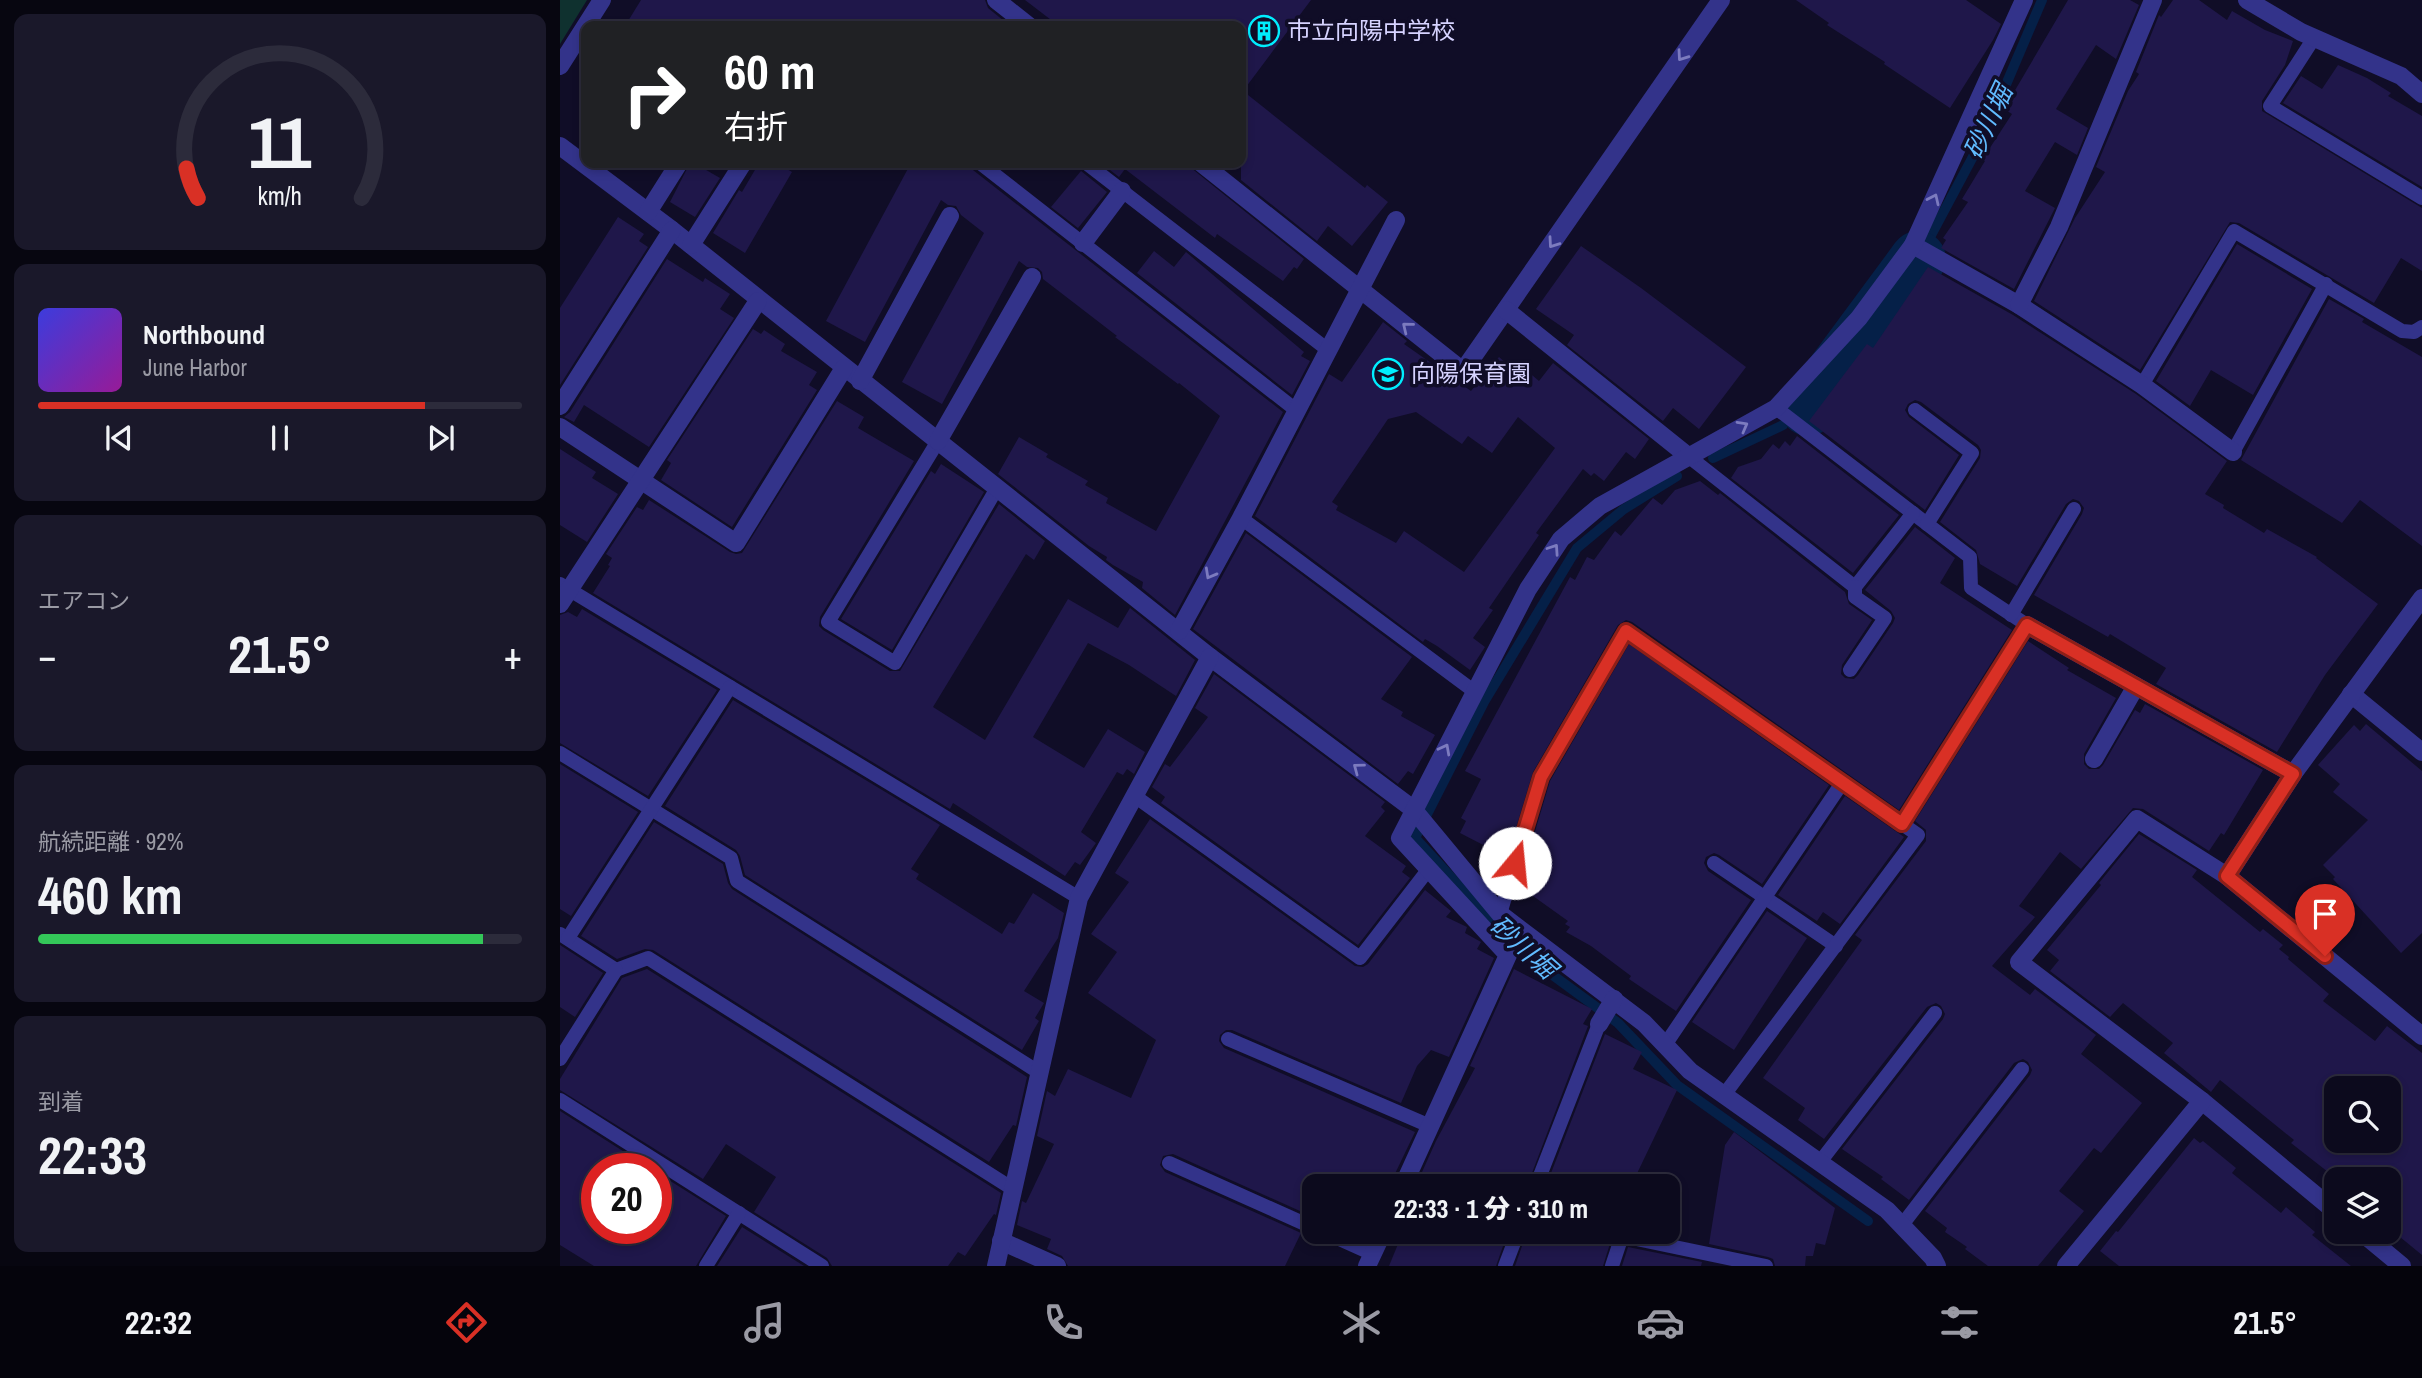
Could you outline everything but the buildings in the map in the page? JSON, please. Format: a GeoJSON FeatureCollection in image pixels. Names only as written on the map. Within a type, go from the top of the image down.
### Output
{"type":"FeatureCollection","features":[{"type":"Feature","properties":{"kind":"street"},"geometry":{"type":"LineString","coordinates":[[589,21],[602,0]]}},
{"type":"Feature","properties":{"kind":"street"},"geometry":{"type":"LineString","coordinates":[[996,0],[1023,21]]}},
{"type":"Feature","properties":{"kind":"street"},"geometry":{"type":"LineString","coordinates":[[1207,168],[1463,371],[1721,0]]}},
{"type":"Feature","properties":{"kind":"street"},"geometry":{"type":"LineString","coordinates":[[1408,1174],[1508,955],[1400,838],[1528,589],[1561,539],[1600,506],[1776,408],[1859,318],[1913,244],[2024,0]]}},
{"type":"Feature","properties":{"kind":"street"},"geometry":{"type":"LineString","coordinates":[[2019,305],[2059,227],[2153,0]]}},
{"type":"Feature","properties":{"kind":"street"},"geometry":{"type":"LineString","coordinates":[[2247,0],[2301,32],[2402,76],[2422,93]]}},
{"type":"Feature","properties":{"kind":"street"},"geometry":{"type":"LineString","coordinates":[[560,66],[581,33]]}},
{"type":"Feature","properties":{"kind":"street"},"geometry":{"type":"LineString","coordinates":[[560,146],[581,162]]}},
{"type":"Feature","properties":{"kind":"street"},"geometry":{"type":"LineString","coordinates":[[589,168],[672,230],[1210,657],[1413,809],[1500,914],[1612,1004],[1644,1023],[1690,1071],[1887,1210],[1937,1266]]}},
{"type":"Feature","properties":{"kind":"street"},"geometry":{"type":"LineString","coordinates":[[648,212],[676,168]]}},
{"type":"Feature","properties":{"kind":"street"},"geometry":{"type":"LineString","coordinates":[[691,246],[740,168]]}},
{"type":"Feature","properties":{"kind":"street"},"geometry":{"type":"LineString","coordinates":[[1083,243],[1122,191]]}},
{"type":"Feature","properties":{"kind":"street"},"geometry":{"type":"LineString","coordinates":[[860,381],[950,216]]}},
{"type":"Feature","properties":{"kind":"street"},"geometry":{"type":"LineString","coordinates":[[1179,631],[1396,220]]}},
{"type":"Feature","properties":{"kind":"street"},"geometry":{"type":"LineString","coordinates":[[560,406],[672,230]]}},
{"type":"Feature","properties":{"kind":"street"},"geometry":{"type":"LineString","coordinates":[[1913,244],[2019,305],[2142,386],[2233,452]]}},
{"type":"Feature","properties":{"kind":"street"},"geometry":{"type":"LineString","coordinates":[[938,441],[1032,277]]}},
{"type":"Feature","properties":{"kind":"street"},"geometry":{"type":"LineString","coordinates":[[563,592],[640,481],[758,300]]}},
{"type":"Feature","properties":{"kind":"street"},"geometry":{"type":"LineString","coordinates":[[1506,310],[1688,456]]}},
{"type":"Feature","properties":{"kind":"street"},"geometry":{"type":"LineString","coordinates":[[560,427],[736,543],[844,368]]}},
{"type":"Feature","properties":{"kind":"street"},"geometry":{"type":"LineString","coordinates":[[2227,876],[2293,774],[2422,598]]}},
{"type":"Feature","properties":{"kind":"street"},"geometry":{"type":"LineString","coordinates":[[2027,625],[2293,774]]}},
{"type":"Feature","properties":{"kind":"street"},"geometry":{"type":"LineString","coordinates":[[996,1266],[1079,898],[1210,657]]}},
{"type":"Feature","properties":{"kind":"street"},"geometry":{"type":"LineString","coordinates":[[2094,759],[2136,686]]}},
{"type":"Feature","properties":{"kind":"street"},"geometry":{"type":"LineString","coordinates":[[2351,694],[2422,752]]}},
{"type":"Feature","properties":{"kind":"street"},"geometry":{"type":"LineString","coordinates":[[2324,1202],[2202,1101],[2019,962],[2137,819],[2227,876],[2422,1036]]}},
{"type":"Feature","properties":{"kind":"street"},"geometry":{"type":"LineString","coordinates":[[1599,1024],[1612,1004]]}},
{"type":"Feature","properties":{"kind":"street"},"geometry":{"type":"LineString","coordinates":[[2073,1264],[2202,1101]]}},
{"type":"Feature","properties":{"kind":"street"},"geometry":{"type":"LineString","coordinates":[[1001,1241],[1057,1266]]}},
{"type":"Feature","properties":{"kind":"street"},"geometry":{"type":"LineString","coordinates":[[1370,1260],[1377,1244]]}},
{"type":"Feature","properties":{"kind":"street"},"geometry":{"type":"LineString","coordinates":[[2375,1244],[2402,1266]]}},
{"type":"Feature","properties":{"kind":"lane"},"geometry":{"type":"LineString","coordinates":[[2314,38],[2270,106],[2422,198]]}},
{"type":"Feature","properties":{"kind":"lane"},"geometry":{"type":"LineString","coordinates":[[986,168],[1296,410]]}},
{"type":"Feature","properties":{"kind":"lane"},"geometry":{"type":"LineString","coordinates":[[1092,168],[1328,350]]}},
{"type":"Feature","properties":{"kind":"lane"},"geometry":{"type":"LineString","coordinates":[[2142,386],[2234,231],[2402,331],[2414,332],[2422,327]]}},
{"type":"Feature","properties":{"kind":"lane"},"geometry":{"type":"LineString","coordinates":[[2233,452],[2326,284]]}},
{"type":"Feature","properties":{"kind":"lane"},"geometry":{"type":"LineString","coordinates":[[1776,408],[1970,557],[1971,588],[2027,625],[1902,824]]}},
{"type":"Feature","properties":{"kind":"lane"},"geometry":{"type":"LineString","coordinates":[[1915,410],[1972,453],[1927,524]]}},
{"type":"Feature","properties":{"kind":"lane"},"geometry":{"type":"LineString","coordinates":[[938,441],[828,622],[895,663],[997,488]]}},
{"type":"Feature","properties":{"kind":"lane"},"geometry":{"type":"LineString","coordinates":[[1688,456],[1854,587],[1856,597],[1885,618],[1850,670]]}},
{"type":"Feature","properties":{"kind":"lane"},"geometry":{"type":"LineString","coordinates":[[2011,615],[2074,509]]}},
{"type":"Feature","properties":{"kind":"lane"},"geometry":{"type":"LineString","coordinates":[[1854,587],[1913,513]]}},
{"type":"Feature","properties":{"kind":"lane"},"geometry":{"type":"LineString","coordinates":[[1241,518],[1475,692]]}},
{"type":"Feature","properties":{"kind":"lane"},"geometry":{"type":"LineString","coordinates":[[563,592],[730,687],[1079,898]]}},
{"type":"Feature","properties":{"kind":"lane"},"geometry":{"type":"LineString","coordinates":[[1500,914],[1541,777],[1626,631],[1918,835],[1724,1095]]}},
{"type":"Feature","properties":{"kind":"lane"},"geometry":{"type":"LineString","coordinates":[[616,970],[564,936],[652,809],[730,687]]}},
{"type":"Feature","properties":{"kind":"lane"},"geometry":{"type":"LineString","coordinates":[[560,753],[732,858],[737,881],[1040,1073]]}},
{"type":"Feature","properties":{"kind":"lane"},"geometry":{"type":"LineString","coordinates":[[1665,1045],[1842,783]]}},
{"type":"Feature","properties":{"kind":"lane"},"geometry":{"type":"LineString","coordinates":[[1136,797],[1360,958],[1428,870]]}},
{"type":"Feature","properties":{"kind":"lane"},"geometry":{"type":"LineString","coordinates":[[1714,863],[1836,946]]}},
{"type":"Feature","properties":{"kind":"lane"},"geometry":{"type":"LineString","coordinates":[[560,1059],[616,970],[648,958],[1013,1189]]}},
{"type":"Feature","properties":{"kind":"lane"},"geometry":{"type":"LineString","coordinates":[[1820,1162],[1935,1013]]}},
{"type":"Feature","properties":{"kind":"lane"},"geometry":{"type":"LineString","coordinates":[[1541,1174],[1599,1024]]}},
{"type":"Feature","properties":{"kind":"lane"},"geometry":{"type":"LineString","coordinates":[[1228,1039],[1430,1126]]}},
{"type":"Feature","properties":{"kind":"lane"},"geometry":{"type":"LineString","coordinates":[[1902,1225],[2022,1069]]}},
{"type":"Feature","properties":{"kind":"lane"},"geometry":{"type":"LineString","coordinates":[[560,1100],[822,1266]]}},
{"type":"Feature","properties":{"kind":"lane"},"geometry":{"type":"LineString","coordinates":[[1169,1163],[1302,1223]]}},
{"type":"Feature","properties":{"kind":"lane"},"geometry":{"type":"LineString","coordinates":[[706,1266],[739,1213]]}},
{"type":"Feature","properties":{"kind":"lane"},"geometry":{"type":"LineString","coordinates":[[1612,1266],[1622,1237],[1766,1266]]}},
{"type":"Feature","properties":{"kind":"lane"},"geometry":{"type":"LineString","coordinates":[[1344,1244],[1370,1260]]}},
{"type":"Feature","properties":{"kind":"lane"},"geometry":{"type":"LineString","coordinates":[[1504,1266],[1513,1244]]}},
{"type":"Feature","properties":{"kind":"green space"},"geometry":{"type":"Polygon","coordinates":[[[560,0],[587,0],[560,44],[560,0]]]}},
{"type":"Feature","properties":{"kind":"waterway","name":"砂川堀"},"geometry":{"type":"LineString","coordinates":[[1928,241],[1985,134],[2042,0]]}},
{"type":"Feature","properties":{"kind":"waterway","name":"砂川堀"},"geometry":{"type":"LineString","coordinates":[[1808,408],[1918,259]]}},
{"type":"Feature","properties":{"kind":"waterway","name":"砂川堀"},"geometry":{"type":"LineString","coordinates":[[1713,458],[1783,425]]}},
{"type":"Feature","properties":{"kind":"waterway","name":"砂川堀"},"geometry":{"type":"LineString","coordinates":[[1677,476],[1624,509],[1577,548],[1484,702],[1415,838],[1517,949],[1618,1023],[1677,1085],[1868,1221]]}},
{"type":"Feature","properties":{"kind":"place","name":"市立向陽中学校"},"geometry":{"type":"Point","coordinates":[1264,31]}},
{"type":"Feature","properties":{"kind":"place","name":"向陽保育園"},"geometry":{"type":"Point","coordinates":[1388,374]}},
{"type":"Feature","properties":{"kind":"route"},"geometry":{"type":"LineString","coordinates":[[1515,863],[1541,777],[1626,631],[1902,824],[2027,625],[2293,774],[2227,876],[2325,956]]}}]}
